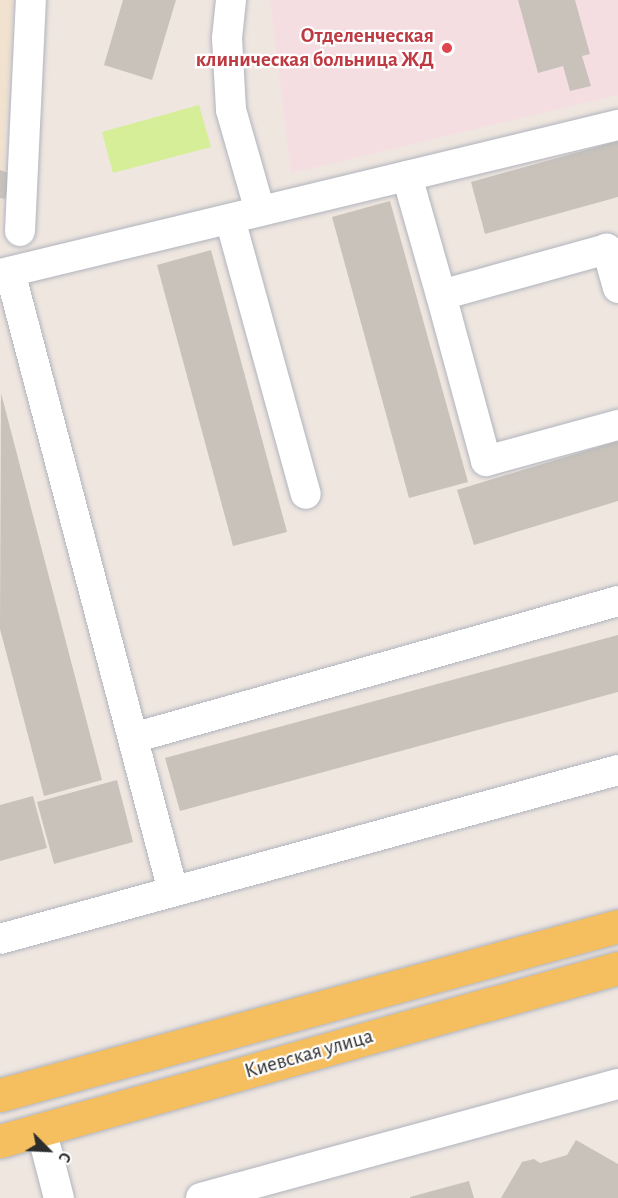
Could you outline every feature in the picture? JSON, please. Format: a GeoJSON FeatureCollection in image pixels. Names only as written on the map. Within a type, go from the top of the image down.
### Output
{"type":"FeatureCollection","features":[{"type":"Feature","properties":{"kind":"main road","name":"Киевская улица"},"geometry":{"type":"LineString","coordinates":[[0,1095],[618,926]]}},
{"type":"Feature","properties":{"kind":"main road","name":"Киевская улица"},"geometry":{"type":"LineString","coordinates":[[0,1141],[618,968]]}},
{"type":"Feature","properties":{"kind":"street"},"geometry":{"type":"LineString","coordinates":[[20,231],[31,0]]}},
{"type":"Feature","properties":{"kind":"street"},"geometry":{"type":"LineString","coordinates":[[231,0],[227,38],[231,110],[260,211]]}},
{"type":"Feature","properties":{"kind":"street"},"geometry":{"type":"LineString","coordinates":[[173,891],[5,273],[618,125]]}},
{"type":"Feature","properties":{"kind":"street"},"geometry":{"type":"LineString","coordinates":[[407,176],[486,461],[618,425]]}},
{"type":"Feature","properties":{"kind":"street"},"geometry":{"type":"LineString","coordinates":[[230,219],[306,494]]}},
{"type":"Feature","properties":{"kind":"street"},"geometry":{"type":"LineString","coordinates":[[441,295],[608,249],[618,288]]}},
{"type":"Feature","properties":{"kind":"street"},"geometry":{"type":"LineString","coordinates":[[133,738],[618,601]]}},
{"type":"Feature","properties":{"kind":"street"},"geometry":{"type":"LineString","coordinates":[[0,939],[618,770]]}},
{"type":"Feature","properties":{"kind":"street"},"geometry":{"type":"LineString","coordinates":[[201,1198],[618,1084]]}},
{"type":"Feature","properties":{"kind":"street"},"geometry":{"type":"LineString","coordinates":[[41,1129],[59,1198]]}},
{"type":"Feature","properties":{"kind":"shaded area"},"geometry":{"type":"Polygon","coordinates":[[[0,0],[13,0],[0,237],[0,0]]]}},
{"type":"Feature","properties":{"kind":"shaded area","name":"Отделенческая клиническая больница ЖД"},"geometry":{"type":"Polygon","coordinates":[[[270,0],[618,0],[618,95],[291,173],[270,0]]]}},
{"type":"Feature","properties":{"kind":"green space"},"geometry":{"type":"Polygon","coordinates":[[[199,105],[211,147],[113,173],[102,132],[199,105]]]}},
{"type":"Feature","properties":{"kind":"building"},"geometry":{"type":"Polygon","coordinates":[[[123,0],[176,0],[152,80],[104,65],[123,0]]]}},
{"type":"Feature","properties":{"kind":"building"},"geometry":{"type":"Polygon","coordinates":[[[518,0],[575,0],[590,54],[582,56],[591,86],[570,91],[563,66],[538,73],[518,0]]]}},
{"type":"Feature","properties":{"kind":"building"},"geometry":{"type":"Polygon","coordinates":[[[618,141],[618,197],[485,234],[471,182],[618,141]]]}},
{"type":"Feature","properties":{"kind":"building"},"geometry":{"type":"Polygon","coordinates":[[[0,170],[12,174],[5,199],[0,198],[0,170]]]}},
{"type":"Feature","properties":{"kind":"building"},"geometry":{"type":"Polygon","coordinates":[[[390,201],[468,482],[409,498],[332,217],[390,201]]]}},
{"type":"Feature","properties":{"kind":"building"},"geometry":{"type":"Polygon","coordinates":[[[211,250],[287,532],[233,546],[157,265],[211,250]]]}},
{"type":"Feature","properties":{"kind":"building"},"geometry":{"type":"Polygon","coordinates":[[[1,393],[102,780],[44,796],[0,629],[1,393]]]}},
{"type":"Feature","properties":{"kind":"building"},"geometry":{"type":"Polygon","coordinates":[[[618,441],[618,501],[474,545],[457,490],[618,441]]]}},
{"type":"Feature","properties":{"kind":"building"},"geometry":{"type":"Polygon","coordinates":[[[618,635],[618,692],[180,811],[165,758],[618,635]]]}},
{"type":"Feature","properties":{"kind":"building"},"geometry":{"type":"Polygon","coordinates":[[[117,780],[133,842],[54,864],[37,802],[117,780]]]}},
{"type":"Feature","properties":{"kind":"building"},"geometry":{"type":"Polygon","coordinates":[[[33,796],[47,848],[0,861],[0,805],[33,796]]]}},
{"type":"Feature","properties":{"kind":"building"},"geometry":{"type":"Polygon","coordinates":[[[576,1140],[618,1164],[618,1198],[501,1198],[522,1162],[534,1159],[540,1163],[567,1155],[576,1140]]]}},
{"type":"Feature","properties":{"kind":"building"},"geometry":{"type":"Polygon","coordinates":[[[469,1181],[474,1198],[410,1198],[410,1197],[469,1181]]]}},
{"type":"Feature","properties":{"kind":"place","name":"Отделенческая клиническая больница ЖД"},"geometry":{"type":"Point","coordinates":[447,48]}}]}
